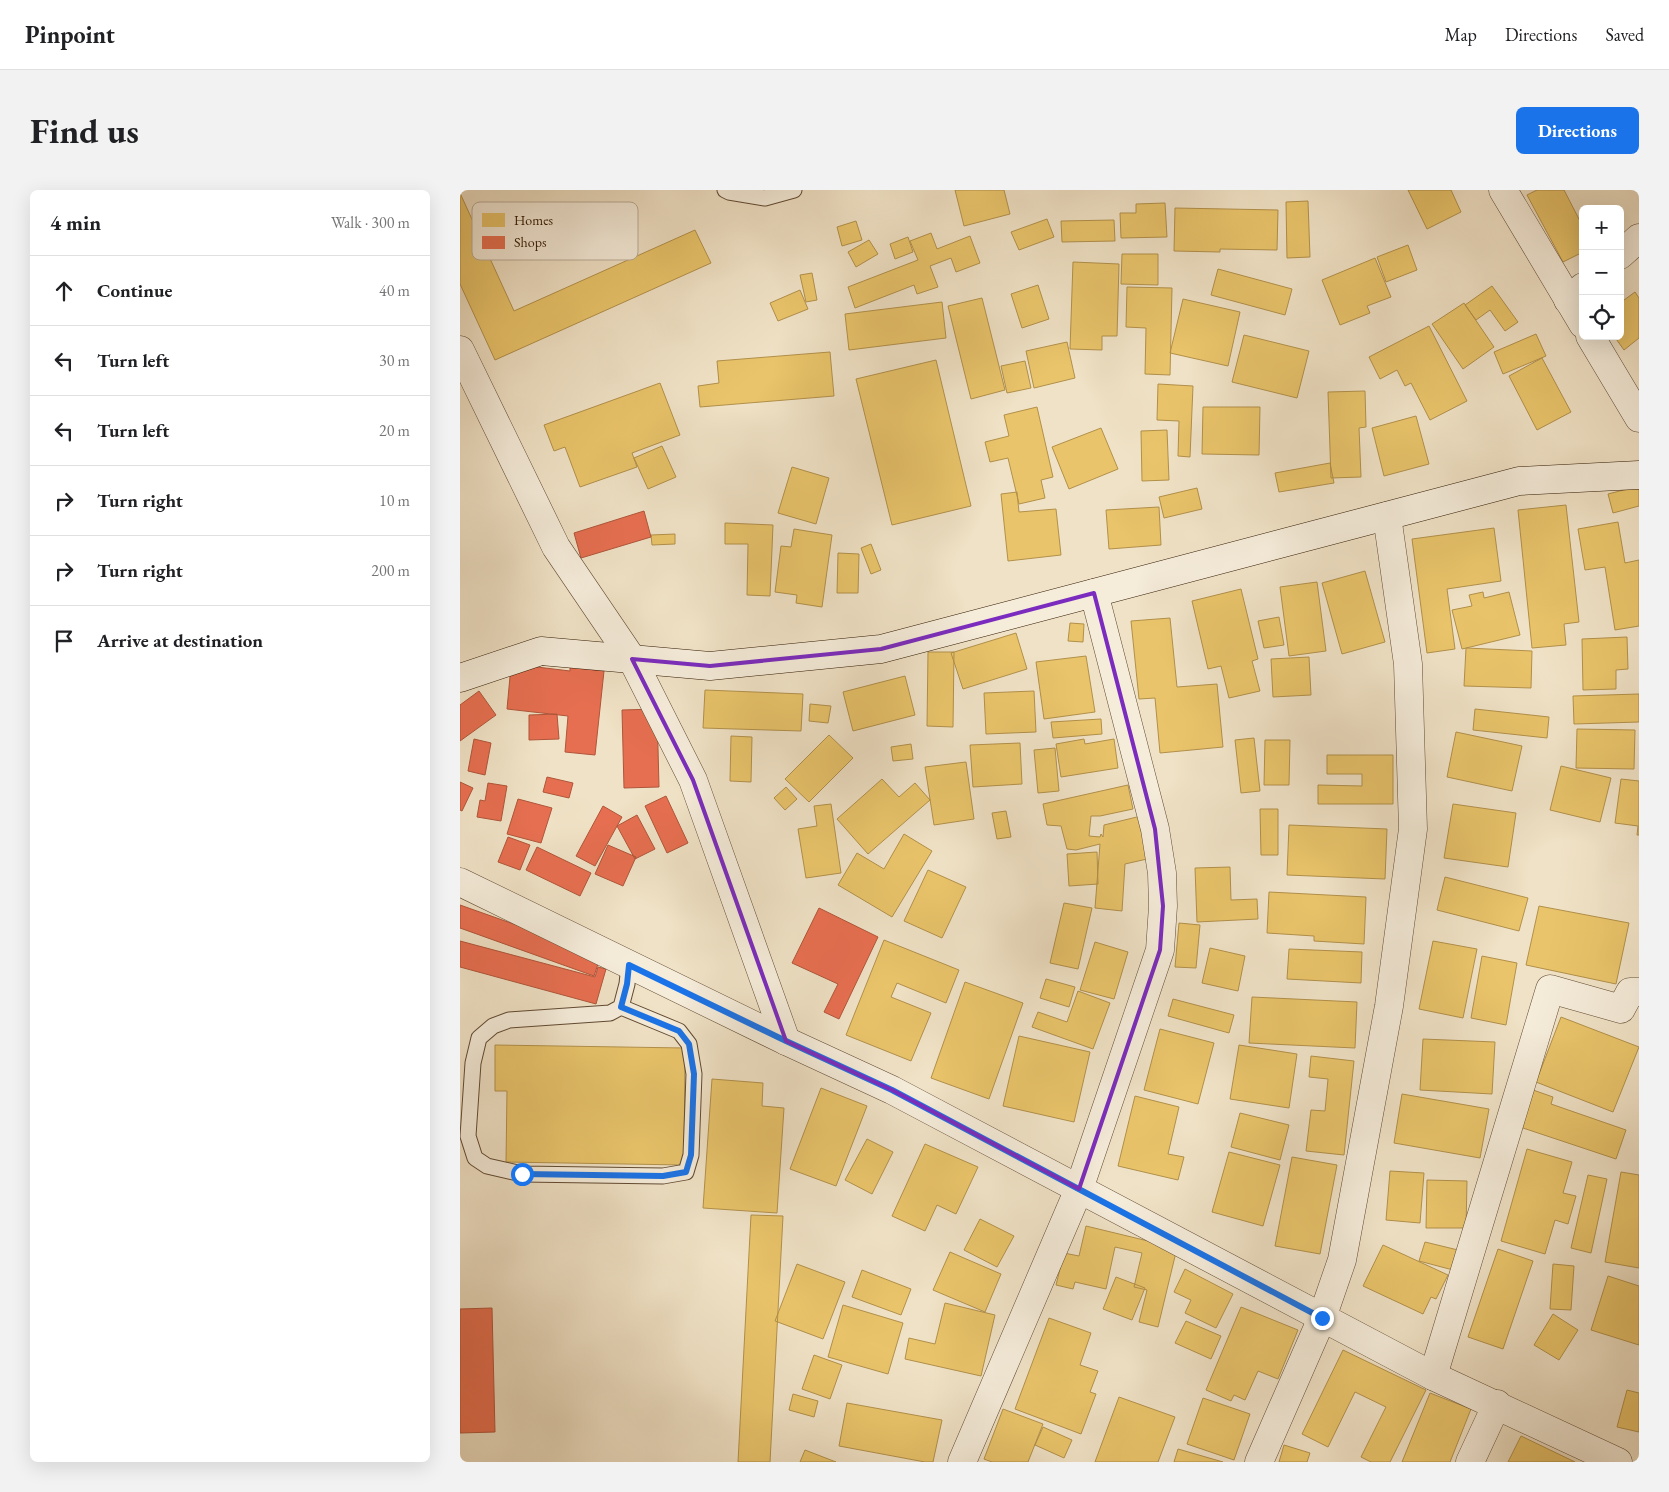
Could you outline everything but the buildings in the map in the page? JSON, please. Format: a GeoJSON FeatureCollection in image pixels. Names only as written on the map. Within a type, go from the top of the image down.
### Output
{"type":"FeatureCollection","features":[{"type":"Feature","properties":{"kind":"street"},"geometry":{"type":"LineString","coordinates":[[1502,190],[1575,293],[1579,308]]}},
{"type":"Feature","properties":{"kind":"street"},"geometry":{"type":"LineString","coordinates":[[1624,251],[1639,238]]}},
{"type":"Feature","properties":{"kind":"street"},"geometry":{"type":"LineString","coordinates":[[1592,340],[1639,418]]}},
{"type":"Feature","properties":{"kind":"street"},"geometry":{"type":"LineString","coordinates":[[460,350],[556,547],[632,660],[693,780],[786,1041]]}},
{"type":"Feature","properties":{"kind":"street"},"geometry":{"type":"LineString","coordinates":[[460,678],[541,651],[710,666],[881,649],[1519,481],[1639,475]]}},
{"type":"Feature","properties":{"kind":"street"},"geometry":{"type":"LineString","coordinates":[[1259,1462],[1322,1318],[1342,1260],[1389,1006],[1413,829],[1408,664],[1387,516]]}},
{"type":"Feature","properties":{"kind":"street"},"geometry":{"type":"LineString","coordinates":[[962,1462],[1079,1189],[1160,950],[1163,906],[1162,873],[1155,829],[1094,593]]}},
{"type":"Feature","properties":{"kind":"street"},"geometry":{"type":"LineString","coordinates":[[460,882],[786,1041],[892,1090],[1433,1376],[1618,1462]]}},
{"type":"Feature","properties":{"kind":"street"},"geometry":{"type":"LineString","coordinates":[[1433,1376],[1550,989],[1621,1009],[1630,992],[1639,992]]}},
{"type":"Feature","properties":{"kind":"street"},"geometry":{"type":"LineString","coordinates":[[1470,1462],[1496,1404]]}},
{"type":"Feature","properties":{"kind":"lane"},"geometry":{"type":"LineString","coordinates":[[725,190],[765,198],[794,190]]}},
{"type":"Feature","properties":{"kind":"lane"},"geometry":{"type":"LineString","coordinates":[[621,1007],[679,1031],[689,1044],[694,1074],[691,1155],[686,1172],[663,1176],[522,1174],[487,1166],[475,1158],[468,1136],[474,1063],[479,1038],[492,1026],[509,1020],[610,1013],[621,1007],[627,984],[629,965]]}},
{"type":"Feature","properties":{"kind":"highlighted area"},"geometry":{"type":"Polygon","coordinates":[[[1094,593],[1155,829],[1163,906],[1160,950],[1079,1189],[892,1090],[786,1041],[693,780],[632,659],[710,666],[881,649],[1094,593]]]}},
{"type":"Feature","properties":{"kind":"route"},"geometry":{"type":"LineString","coordinates":[[522,1174],[663,1176],[686,1172],[691,1155],[694,1074],[689,1044],[679,1031],[621,1007],[627,984],[629,965],[892,1090],[1322,1318]]}}]}
